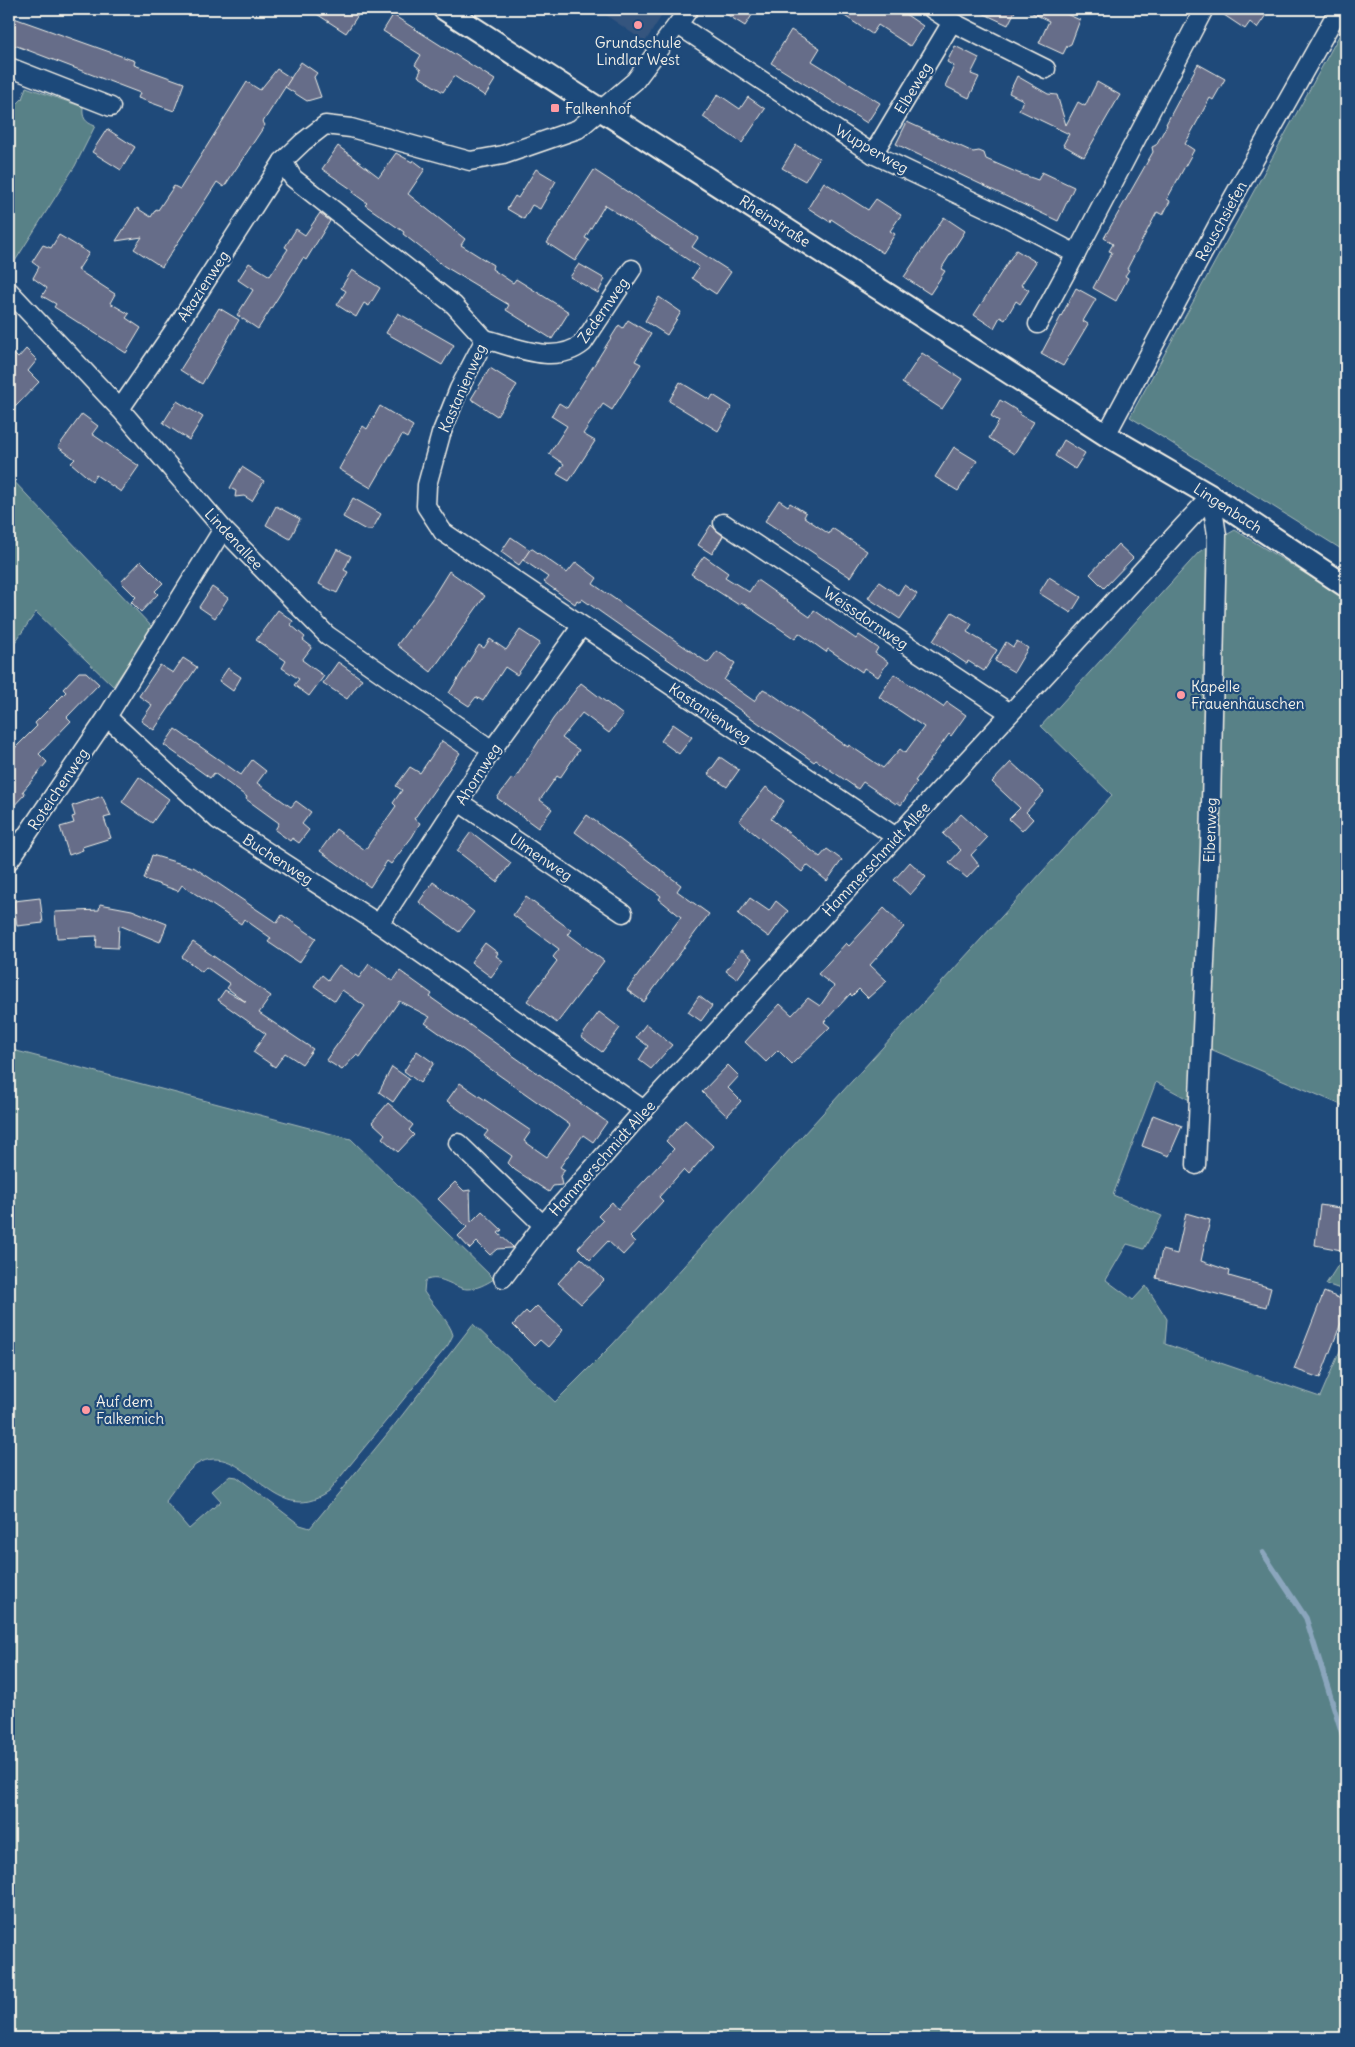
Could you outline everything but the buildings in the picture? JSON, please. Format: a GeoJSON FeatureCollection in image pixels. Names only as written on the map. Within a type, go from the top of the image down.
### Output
{"type":"FeatureCollection","features":[{"type":"Feature","properties":{"kind":"street","name":"Rheinstraße"},"geometry":{"type":"LineString","coordinates":[[444,9],[1106,435]]}},
{"type":"Feature","properties":{"kind":"street"},"geometry":{"type":"LineString","coordinates":[[284,161],[303,142],[325,125],[352,128],[470,161],[503,156],[578,129],[635,81],[689,9]]}},
{"type":"Feature","properties":{"kind":"street"},"geometry":{"type":"LineString","coordinates":[[932,9],[952,22],[1046,69]]}},
{"type":"Feature","properties":{"kind":"street"},"geometry":{"type":"LineString","coordinates":[[1038,324],[1204,9]]}},
{"type":"Feature","properties":{"kind":"street","name":"Reuschsiefen"},"geometry":{"type":"LineString","coordinates":[[1106,435],[1215,230],[1339,9]]}},
{"type":"Feature","properties":{"kind":"street","name":"Elbeweg"},"geometry":{"type":"LineString","coordinates":[[873,154],[952,22]]}},
{"type":"Feature","properties":{"kind":"street","name":"Wupperweg"},"geometry":{"type":"LineString","coordinates":[[678,25],[873,154],[1008,218],[1076,254]]}},
{"type":"Feature","properties":{"kind":"street"},"geometry":{"type":"LineString","coordinates":[[9,67],[111,107]]}},
{"type":"Feature","properties":{"kind":"street","name":"Kastanienweg"},"geometry":{"type":"LineString","coordinates":[[284,161],[293,178],[454,305],[485,339],[459,389],[441,434],[427,485],[426,506],[443,532],[896,838]]}},
{"type":"Feature","properties":{"kind":"street","name":"Akazienweg"},"geometry":{"type":"LineString","coordinates":[[120,409],[177,326],[284,161]]}},
{"type":"Feature","properties":{"kind":"street","name":"Zedernweg"},"geometry":{"type":"LineString","coordinates":[[485,339],[550,355],[576,349],[583,343],[632,269]]}},
{"type":"Feature","properties":{"kind":"street","name":"Lindenallee"},"geometry":{"type":"LineString","coordinates":[[9,291],[120,409],[223,529],[327,635],[492,750]]}},
{"type":"Feature","properties":{"kind":"street","name":"Lingenbach"},"geometry":{"type":"LineString","coordinates":[[1106,435],[1211,496],[1346,586]]}},
{"type":"Feature","properties":{"kind":"street","name":"Hammerschmidt Allee"},"geometry":{"type":"LineString","coordinates":[[503,1278],[542,1225],[644,1110],[1211,496]]}},
{"type":"Feature","properties":{"kind":"street","name":"Eibenweg"},"geometry":{"type":"LineString","coordinates":[[1196,1164],[1210,849],[1217,535],[1211,496]]}},
{"type":"Feature","properties":{"kind":"street","name":"Weissdornweg"},"geometry":{"type":"LineString","coordinates":[[723,523],[1010,713]]}},
{"type":"Feature","properties":{"kind":"street"},"geometry":{"type":"LineString","coordinates":[[106,717],[223,529]]}},
{"type":"Feature","properties":{"kind":"street","name":"Ahornweg"},"geometry":{"type":"LineString","coordinates":[[379,924],[492,750],[581,627]]}},
{"type":"Feature","properties":{"kind":"street","name":"Roteichenweg"},"geometry":{"type":"LineString","coordinates":[[9,861],[106,717]]}},
{"type":"Feature","properties":{"kind":"street","name":"Buchenweg"},"geometry":{"type":"LineString","coordinates":[[106,717],[218,820],[379,924],[644,1110]]}},
{"type":"Feature","properties":{"kind":"street","name":"Ulmenweg"},"geometry":{"type":"LineString","coordinates":[[459,802],[623,913]]}},
{"type":"Feature","properties":{"kind":"street","name":"Hammerschmidt Allee"},"geometry":{"type":"LineString","coordinates":[[458,1143],[542,1225]]}},
{"type":"Feature","properties":{"kind":"shaded area","name":"Grundschule Lindlar West"},"geometry":{"type":"Polygon","coordinates":[[[597,9],[666,9],[645,42],[597,9]]]}},
{"type":"Feature","properties":{"kind":"green space"},"geometry":{"type":"Polygon","coordinates":[[[1346,23],[1346,552],[1130,417],[1346,23]]]}},
{"type":"Feature","properties":{"kind":"green space"},"geometry":{"type":"Polygon","coordinates":[[[26,87],[83,107],[85,119],[95,126],[75,166],[10,269],[9,112],[22,99],[26,87]]]}},
{"type":"Feature","properties":{"kind":"green space"},"geometry":{"type":"Polygon","coordinates":[[[9,476],[153,628],[113,686],[36,612],[9,651],[9,476]]]}},
{"type":"Feature","properties":{"kind":"green space"},"geometry":{"type":"Polygon","coordinates":[[[1235,530],[1346,599],[1346,1107],[1208,1048],[1221,538],[1235,530]]]}},
{"type":"Feature","properties":{"kind":"green space"},"geometry":{"type":"Polygon","coordinates":[[[1211,544],[1197,1104],[1156,1082],[1113,1195],[1162,1216],[1144,1249],[1127,1244],[1106,1280],[1133,1300],[1146,1286],[1167,1319],[1165,1344],[1320,1397],[1346,1337],[1346,2038],[9,2038],[9,1049],[351,1139],[494,1279],[471,1289],[462,1288],[436,1279],[425,1281],[424,1292],[445,1319],[453,1335],[448,1345],[328,1492],[309,1501],[292,1501],[276,1494],[233,1464],[218,1459],[201,1462],[196,1465],[186,1474],[165,1501],[189,1529],[221,1501],[212,1491],[230,1476],[237,1477],[300,1525],[310,1528],[393,1427],[473,1324],[555,1402],[613,1344],[1112,795],[1041,726],[1199,552],[1211,544]]]}},
{"type":"Feature","properties":{"kind":"green space"},"geometry":{"type":"Polygon","coordinates":[[[1346,1220],[1346,1291],[1326,1284],[1342,1259],[1346,1220]]]}},
{"type":"Feature","properties":{"kind":"waterway"},"geometry":{"type":"LineString","coordinates":[[1263,1553],[1306,1618],[1346,1746]]}},
{"type":"Feature","properties":{"kind":"waterway"},"geometry":{"type":"LineString","coordinates":[[1338,2038],[1346,2023]]}},
{"type":"Feature","properties":{"kind":"place","name":"Grundschule Lindlar West"},"geometry":{"type":"Point","coordinates":[638,25]}},
{"type":"Feature","properties":{"kind":"place","name":"Falkenhof"},"geometry":{"type":"Point","coordinates":[555,108]}},
{"type":"Feature","properties":{"kind":"place","name":"Kapelle Frauenhäuschen"},"geometry":{"type":"Point","coordinates":[1181,695]}},
{"type":"Feature","properties":{"kind":"place","name":"Auf dem Falkemich"},"geometry":{"type":"Point","coordinates":[86,1410]}}]}
